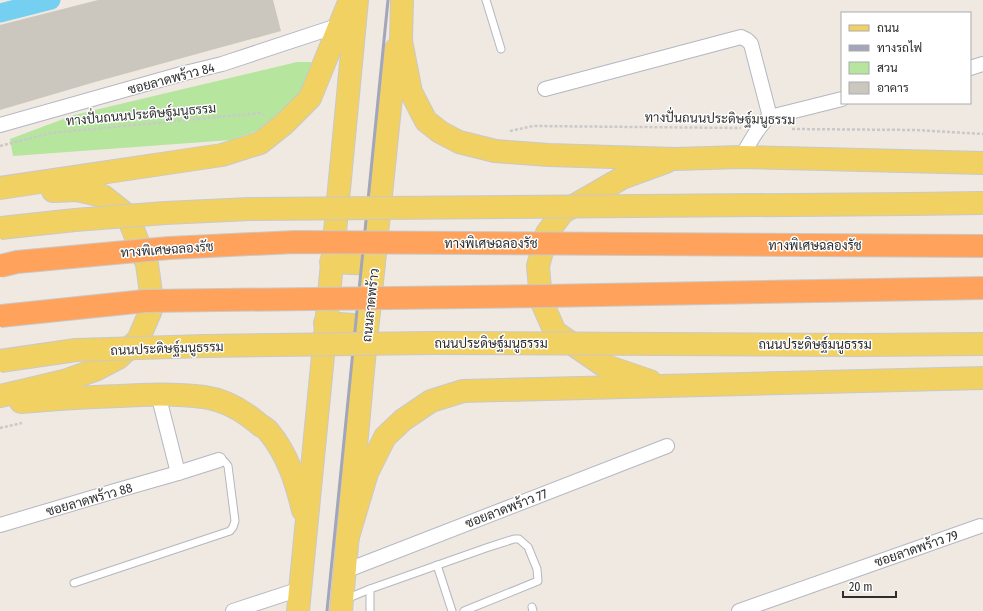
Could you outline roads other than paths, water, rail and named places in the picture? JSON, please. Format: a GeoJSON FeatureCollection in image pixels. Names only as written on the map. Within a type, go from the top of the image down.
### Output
{"type":"FeatureCollection","features":[{"type":"Feature","properties":{"kind":"highway","name":"ทางพิเศษฉลองรัช"},"geometry":{"type":"LineString","coordinates":[[0,266],[17,262],[169,248],[295,242],[983,246]]}},
{"type":"Feature","properties":{"kind":"highway"},"geometry":{"type":"LineString","coordinates":[[0,316],[145,301],[983,288]]}},
{"type":"Feature","properties":{"kind":"main road"},"geometry":{"type":"LineString","coordinates":[[0,188],[222,155],[260,143],[284,124],[310,98],[350,0]]}},
{"type":"Feature","properties":{"kind":"main road"},"geometry":{"type":"LineString","coordinates":[[298,611],[357,0]]}},
{"type":"Feature","properties":{"kind":"main road"},"geometry":{"type":"LineString","coordinates":[[402,0],[402,41],[411,92],[426,121],[440,132],[459,142],[495,151],[549,154],[675,158],[741,157],[983,163]]}},
{"type":"Feature","properties":{"kind":"main road","name":"ถนนลาดพร้าว"},"geometry":{"type":"LineString","coordinates":[[341,606],[367,326],[402,0]]}},
{"type":"Feature","properties":{"kind":"main road"},"geometry":{"type":"LineString","coordinates":[[664,386],[603,365],[555,332],[541,300],[538,266],[547,233],[563,212],[622,178],[675,158]]}},
{"type":"Feature","properties":{"kind":"main road"},"geometry":{"type":"LineString","coordinates":[[0,193],[77,190],[103,196],[127,215],[147,264],[151,293],[151,310],[138,340],[118,358],[94,370],[64,381],[0,396]]}},
{"type":"Feature","properties":{"kind":"main road"},"geometry":{"type":"LineString","coordinates":[[0,228],[165,213],[250,209],[983,203]]}},
{"type":"Feature","properties":{"kind":"main road"},"geometry":{"type":"LineString","coordinates":[[331,262],[374,264]]}},
{"type":"Feature","properties":{"kind":"main road"},"geometry":{"type":"LineString","coordinates":[[325,322],[367,326]]}},
{"type":"Feature","properties":{"kind":"main road","name":"ถนนประดิษฐ์มนูธรรม"},"geometry":{"type":"LineString","coordinates":[[0,361],[76,350],[204,346],[433,343],[857,345],[983,344]]}},
{"type":"Feature","properties":{"kind":"main road"},"geometry":{"type":"LineString","coordinates":[[347,540],[367,473],[385,436],[403,420],[431,401],[463,391],[983,378]]}},
{"type":"Feature","properties":{"kind":"main road"},"geometry":{"type":"LineString","coordinates":[[0,404],[158,394],[204,397],[219,401],[249,415],[269,432],[282,451],[291,470],[306,525]]}},
{"type":"Feature","properties":{"kind":"street","name":"ซอยลาดพร้าว 84"},"geometry":{"type":"LineString","coordinates":[[0,125],[181,74],[222,64],[340,25]]}},
{"type":"Feature","properties":{"kind":"street"},"geometry":{"type":"LineString","coordinates":[[545,89],[741,37],[751,44],[770,118]]}},
{"type":"Feature","properties":{"kind":"street"},"geometry":{"type":"LineString","coordinates":[[971,68],[983,64]]}},
{"type":"Feature","properties":{"kind":"street"},"geometry":{"type":"LineString","coordinates":[[741,157],[766,120],[841,100]]}},
{"type":"Feature","properties":{"kind":"street"},"geometry":{"type":"LineString","coordinates":[[158,394],[178,473]]}},
{"type":"Feature","properties":{"kind":"street","name":"ซอยลาดพร้าว 77"},"geometry":{"type":"LineString","coordinates":[[345,571],[667,446]]}},
{"type":"Feature","properties":{"kind":"street","name":"ซอยลาดพร้าว 88"},"geometry":{"type":"LineString","coordinates":[[0,525],[219,460]]}},
{"type":"Feature","properties":{"kind":"street","name":"ซอยลาดพร้าว 79"},"geometry":{"type":"LineString","coordinates":[[739,611],[980,526]]}},
{"type":"Feature","properties":{"kind":"street"},"geometry":{"type":"LineString","coordinates":[[233,611],[300,589]]}},
{"type":"Feature","properties":{"kind":"lane"},"geometry":{"type":"LineString","coordinates":[[486,0],[501,49]]}},
{"type":"Feature","properties":{"kind":"lane"},"geometry":{"type":"LineString","coordinates":[[74,583],[230,531],[235,521],[228,466],[219,460]]}},
{"type":"Feature","properties":{"kind":"lane"},"geometry":{"type":"LineString","coordinates":[[341,606],[370,589],[514,539],[520,539],[528,547],[537,569],[538,581],[464,611]]}},
{"type":"Feature","properties":{"kind":"lane"},"geometry":{"type":"LineString","coordinates":[[437,565],[452,611]]}},
{"type":"Feature","properties":{"kind":"lane"},"geometry":{"type":"LineString","coordinates":[[370,589],[370,611]]}},
{"type":"Feature","properties":{"kind":"waterway"},"geometry":{"type":"LineString","coordinates":[[0,13],[51,0]]}},
{"type":"Feature","properties":{"kind":"railway"},"geometry":{"type":"LineString","coordinates":[[327,611],[388,0]]}}]}
